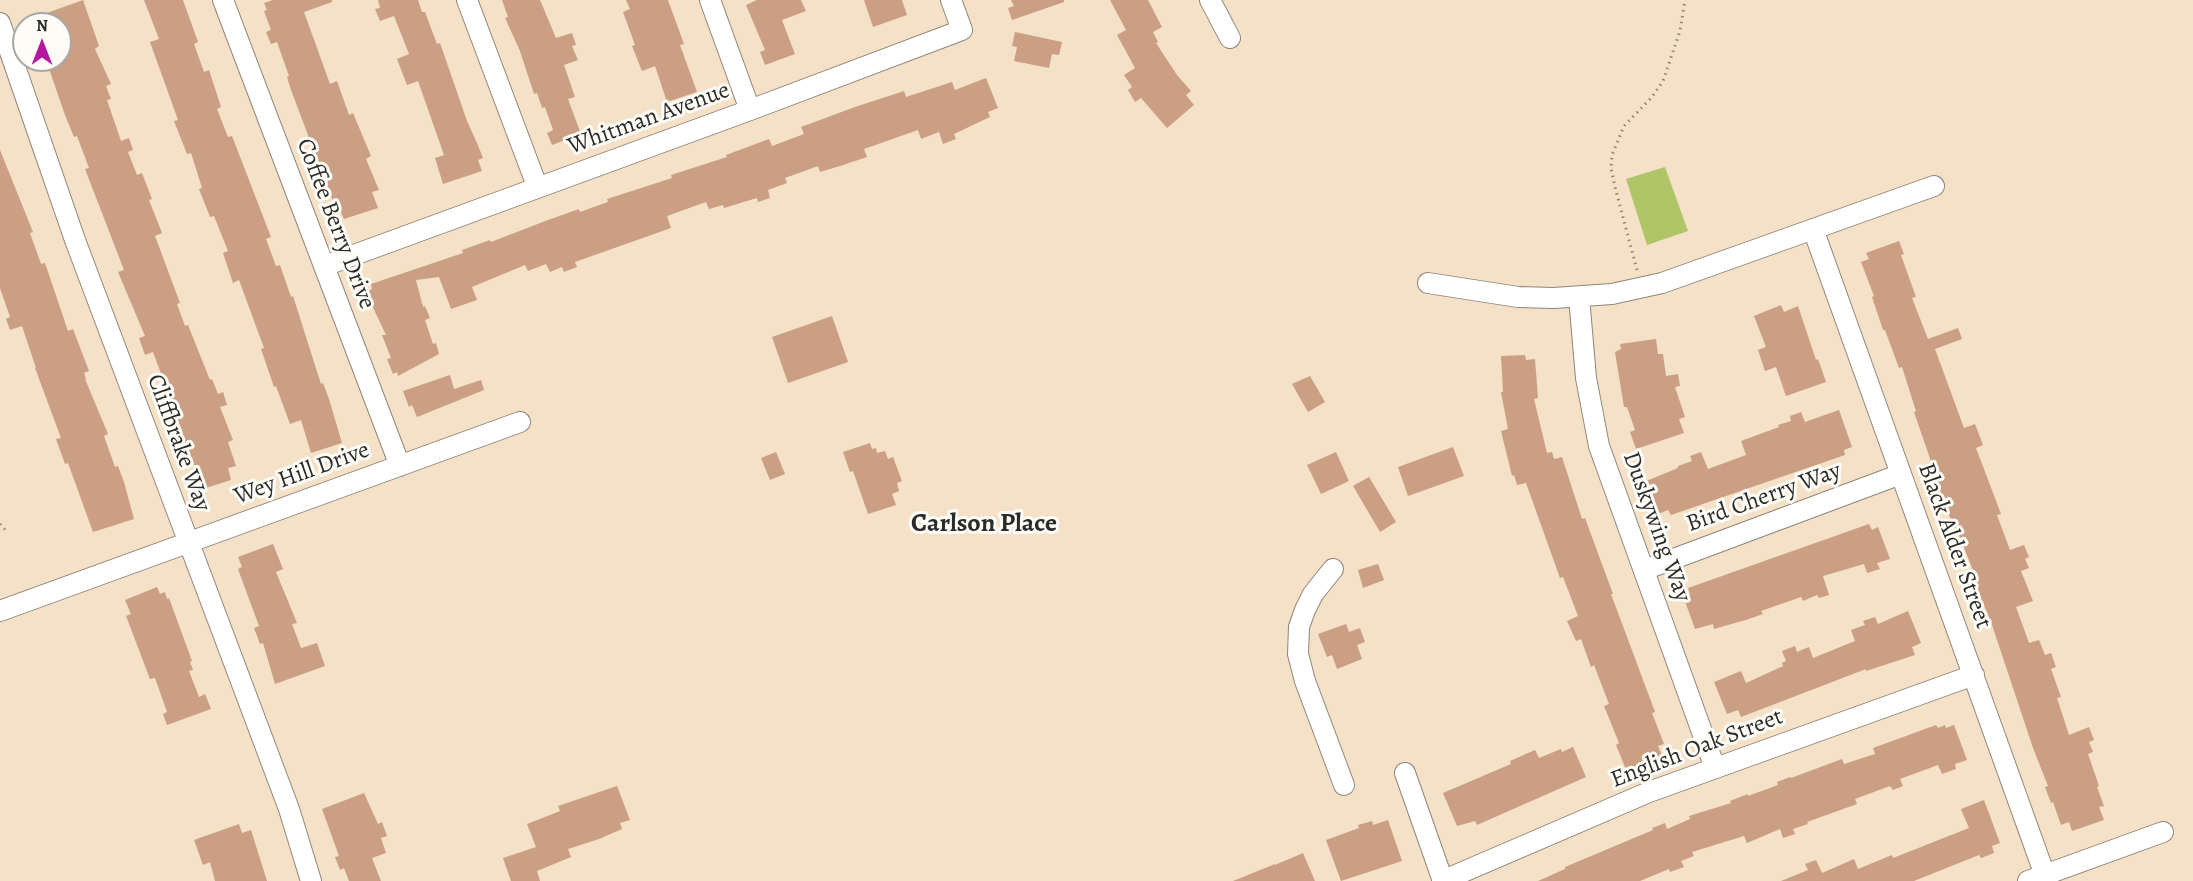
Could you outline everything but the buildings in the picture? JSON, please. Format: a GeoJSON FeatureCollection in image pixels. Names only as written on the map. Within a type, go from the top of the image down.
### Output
{"type":"FeatureCollection","features":[{"type":"Feature","properties":{"kind":"street","name":"Coffee Berry Drive"},"geometry":{"type":"LineString","coordinates":[[223,0],[400,466]]}},
{"type":"Feature","properties":{"kind":"street"},"geometry":{"type":"LineString","coordinates":[[467,0],[537,186]]}},
{"type":"Feature","properties":{"kind":"street"},"geometry":{"type":"LineString","coordinates":[[710,0],[750,110]]}},
{"type":"Feature","properties":{"kind":"street","name":"Whitman Avenue"},"geometry":{"type":"LineString","coordinates":[[324,266],[962,30],[951,0]]}},
{"type":"Feature","properties":{"kind":"street"},"geometry":{"type":"LineString","coordinates":[[1210,0],[1230,38]]}},
{"type":"Feature","properties":{"kind":"street","name":"Cliffbrake Way"},"geometry":{"type":"LineString","coordinates":[[0,22],[75,240],[289,809],[311,881]]}},
{"type":"Feature","properties":{"kind":"street"},"geometry":{"type":"LineString","coordinates":[[1428,284],[1518,297],[1579,297],[1612,294],[1662,283],[1935,186]]}},
{"type":"Feature","properties":{"kind":"street","name":"Black Alder Street"},"geometry":{"type":"LineString","coordinates":[[1813,229],[1974,675],[2040,879]]}},
{"type":"Feature","properties":{"kind":"street","name":"Duskywing Way"},"geometry":{"type":"LineString","coordinates":[[1579,297],[1586,378],[1599,446],[1715,768]]}},
{"type":"Feature","properties":{"kind":"street","name":"Wey Hill Drive"},"geometry":{"type":"LineString","coordinates":[[0,611],[520,422]]}},
{"type":"Feature","properties":{"kind":"street","name":"Bird Cherry Way"},"geometry":{"type":"LineString","coordinates":[[1644,570],[1901,474]]}},
{"type":"Feature","properties":{"kind":"street"},"geometry":{"type":"LineString","coordinates":[[1333,569],[1313,594],[1305,610],[1299,627],[1298,654],[1305,681],[1344,785]]}},
{"type":"Feature","properties":{"kind":"street","name":"English Oak Street"},"geometry":{"type":"LineString","coordinates":[[1443,881],[1649,792],[1974,675]]}},
{"type":"Feature","properties":{"kind":"street"},"geometry":{"type":"LineString","coordinates":[[1406,773],[1443,881]]}},
{"type":"Feature","properties":{"kind":"street"},"geometry":{"type":"LineString","coordinates":[[2040,879],[2163,832]]}},
{"type":"Feature","properties":{"kind":"path"},"geometry":{"type":"LineString","coordinates":[[1638,275],[1615,187],[1611,155],[1623,126],[1652,97],[1663,81],[1680,31],[1684,0]]}},
{"type":"Feature","properties":{"kind":"path"},"geometry":{"type":"LineString","coordinates":[[0,524],[8,533]]}},
{"type":"Feature","properties":{"kind":"green space"},"geometry":{"type":"Polygon","coordinates":[[[1665,167],[1688,231],[1647,245],[1626,179],[1665,167]]]}},
{"type":"Feature","properties":{"kind":"district","name":"Carlson Place"},"geometry":{"type":"Point","coordinates":[984,525]}}]}
